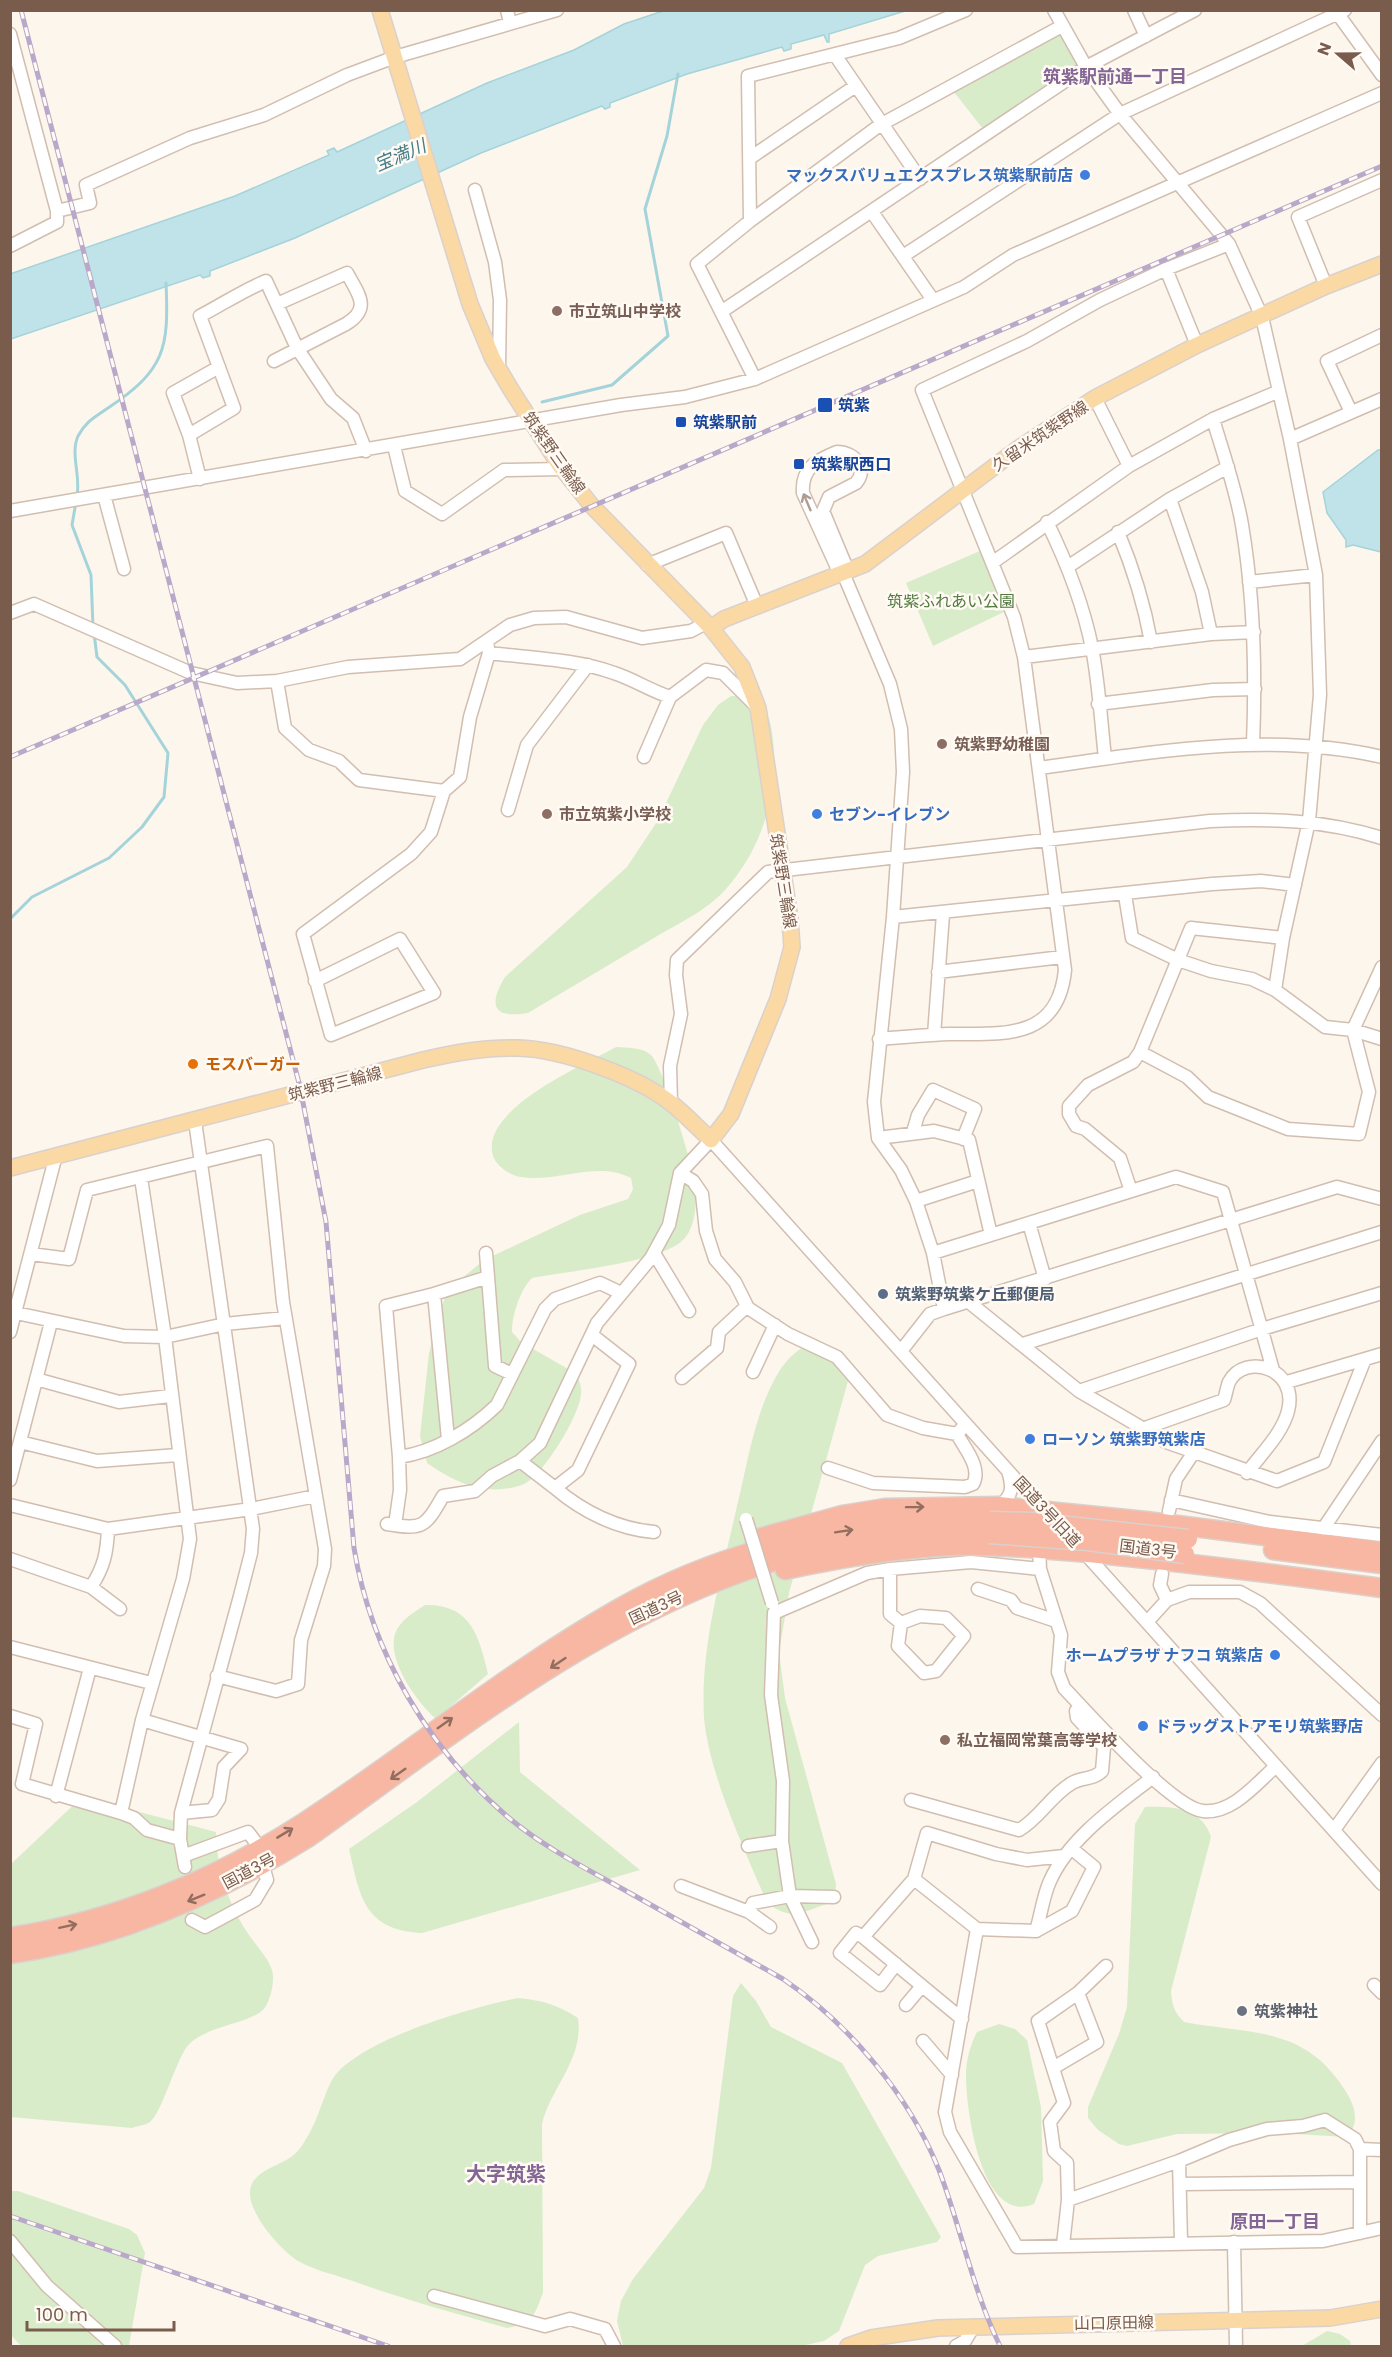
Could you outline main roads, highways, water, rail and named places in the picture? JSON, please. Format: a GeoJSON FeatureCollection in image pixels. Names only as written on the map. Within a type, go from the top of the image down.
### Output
{"type":"FeatureCollection","features":[{"type":"Feature","properties":{"kind":"highway"},"geometry":{"type":"LineString","coordinates":[[993,1520],[1043,1510],[1382,1551]]}},
{"type":"Feature","properties":{"kind":"highway","name":"国道3号"},"geometry":{"type":"LineString","coordinates":[[10,1938],[77,1924],[146,1902],[309,1837],[580,1648],[672,1599],[750,1570],[815,1550],[993,1520]]}},
{"type":"Feature","properties":{"kind":"highway","name":"国道3号"},"geometry":{"type":"LineString","coordinates":[[10,1954],[80,1940],[204,1895],[261,1857],[302,1823],[555,1649],[638,1599],[668,1584],[746,1553],[814,1535],[894,1523],[993,1520],[1088,1541],[1186,1546],[1382,1564]]}},
{"type":"Feature","properties":{"kind":"highway"},"geometry":{"type":"LineString","coordinates":[[580,1648],[636,1627],[677,1608],[783,1571],[855,1555],[953,1546],[1039,1548],[1158,1559],[1382,1588]]}},
{"type":"Feature","properties":{"kind":"highway","name":"国道3号"},"geometry":{"type":"LineString","coordinates":[[1186,1546],[1382,1578]]}},
{"type":"Feature","properties":{"kind":"main road","name":"筑紫野三輪線"},"geometry":{"type":"LineString","coordinates":[[10,1168],[434,1057],[490,1049],[520,1048],[601,1067],[644,1086],[671,1103],[711,1140],[731,1114],[786,973],[792,946],[790,919],[758,708],[742,667],[708,626],[592,506],[531,422],[499,369],[470,304],[380,10]]}},
{"type":"Feature","properties":{"kind":"main road","name":"久留米筑紫野線"},"geometry":{"type":"LineString","coordinates":[[708,626],[865,564],[1019,448],[1095,398],[1197,345],[1326,286],[1382,264]]}},
{"type":"Feature","properties":{"kind":"main road","name":"山口原田線"},"geometry":{"type":"LineString","coordinates":[[848,2346],[871,2338],[908,2330],[974,2326],[1330,2318],[1382,2309]]}},
{"type":"Feature","properties":{"kind":"water","name":"宝満川"},"geometry":{"type":"Polygon","coordinates":[[[666,10],[905,11],[829,34],[829,42],[824,35],[791,44],[791,49],[784,51],[782,47],[687,74],[610,103],[610,107],[605,109],[602,106],[481,153],[295,238],[210,271],[210,276],[203,278],[200,275],[11,339],[10,274],[235,196],[329,155],[327,151],[334,148],[337,152],[487,83],[574,50],[624,24],[666,10]]]}},
{"type":"Feature","properties":{"kind":"water"},"geometry":{"type":"Polygon","coordinates":[[[1381,450],[1381,552],[1353,545],[1346,547],[1346,540],[1327,513],[1323,492],[1381,450]]]}},
{"type":"Feature","properties":{"kind":"waterway"},"geometry":{"type":"LineString","coordinates":[[542,402],[612,385],[668,336],[645,209],[667,136],[678,74]]}},
{"type":"Feature","properties":{"kind":"waterway"},"geometry":{"type":"LineString","coordinates":[[77,496],[75,450],[78,436],[95,417],[142,382],[160,356],[166,325],[166,283]]}},
{"type":"Feature","properties":{"kind":"waterway"},"geometry":{"type":"LineString","coordinates":[[76,502],[72,525],[91,575],[93,627]]}},
{"type":"Feature","properties":{"kind":"waterway"},"geometry":{"type":"LineString","coordinates":[[10,919],[32,897],[109,858],[142,827],[164,797],[168,753],[125,685],[97,657],[94,633]]}},
{"type":"Feature","properties":{"kind":"railway"},"geometry":{"type":"LineString","coordinates":[[21,10],[300,1087],[326,1222],[354,1548],[362,1587],[389,1661],[429,1730],[480,1791],[509,1818],[567,1858],[783,1979],[831,2017],[853,2039],[894,2088],[926,2142],[947,2192],[982,2303],[1000,2346]]}},
{"type":"Feature","properties":{"kind":"railway"},"geometry":{"type":"LineString","coordinates":[[10,757],[1382,166]]}},
{"type":"Feature","properties":{"kind":"railway"},"geometry":{"type":"LineString","coordinates":[[10,2216],[388,2346]]}},
{"type":"Feature","properties":{"kind":"place","name":"マックスバリュエクスプレス筑紫駅前店"},"geometry":{"type":"Point","coordinates":[1085,175]}},
{"type":"Feature","properties":{"kind":"place","name":"市立筑山中学校"},"geometry":{"type":"Point","coordinates":[557,311]}},
{"type":"Feature","properties":{"kind":"place","name":"筑紫"},"geometry":{"type":"Point","coordinates":[825,405]}},
{"type":"Feature","properties":{"kind":"place","name":"筑紫駅前"},"geometry":{"type":"Point","coordinates":[681,422]}},
{"type":"Feature","properties":{"kind":"place","name":"筑紫駅西口"},"geometry":{"type":"Point","coordinates":[799,464]}},
{"type":"Feature","properties":{"kind":"place","name":"筑紫野幼稚園"},"geometry":{"type":"Point","coordinates":[942,744]}},
{"type":"Feature","properties":{"kind":"place","name":"市立筑紫小学校"},"geometry":{"type":"Point","coordinates":[547,814]}},
{"type":"Feature","properties":{"kind":"place","name":"セブン-イレブン"},"geometry":{"type":"Point","coordinates":[817,814]}},
{"type":"Feature","properties":{"kind":"place","name":"モスバーガー"},"geometry":{"type":"Point","coordinates":[193,1064]}},
{"type":"Feature","properties":{"kind":"place","name":"筑紫野筑紫ケ丘郵便局"},"geometry":{"type":"Point","coordinates":[883,1294]}},
{"type":"Feature","properties":{"kind":"place","name":"ローソン 筑紫野筑紫店"},"geometry":{"type":"Point","coordinates":[1030,1439]}},
{"type":"Feature","properties":{"kind":"place","name":"ホームプラザ ナフコ 筑紫店"},"geometry":{"type":"Point","coordinates":[1275,1655]}},
{"type":"Feature","properties":{"kind":"place","name":"ドラッグストアモリ筑紫野店"},"geometry":{"type":"Point","coordinates":[1143,1726]}},
{"type":"Feature","properties":{"kind":"place","name":"私立福岡常葉高等学校"},"geometry":{"type":"Point","coordinates":[945,1740]}},
{"type":"Feature","properties":{"kind":"place","name":"筑紫神社"},"geometry":{"type":"Point","coordinates":[1242,2011]}},
{"type":"Feature","properties":{"kind":"district","name":"筑紫駅前通一丁目"},"geometry":{"type":"Point","coordinates":[1115,76]}},
{"type":"Feature","properties":{"kind":"district","name":"大字筑紫"},"geometry":{"type":"Point","coordinates":[506,2174]}},
{"type":"Feature","properties":{"kind":"district","name":"原田一丁目"},"geometry":{"type":"Point","coordinates":[1275,2221]}},
{"type":"Feature","properties":{"kind":"park label","name":"筑紫ふれあい公園"},"geometry":{"type":"Point","coordinates":[951,601]}}]}
